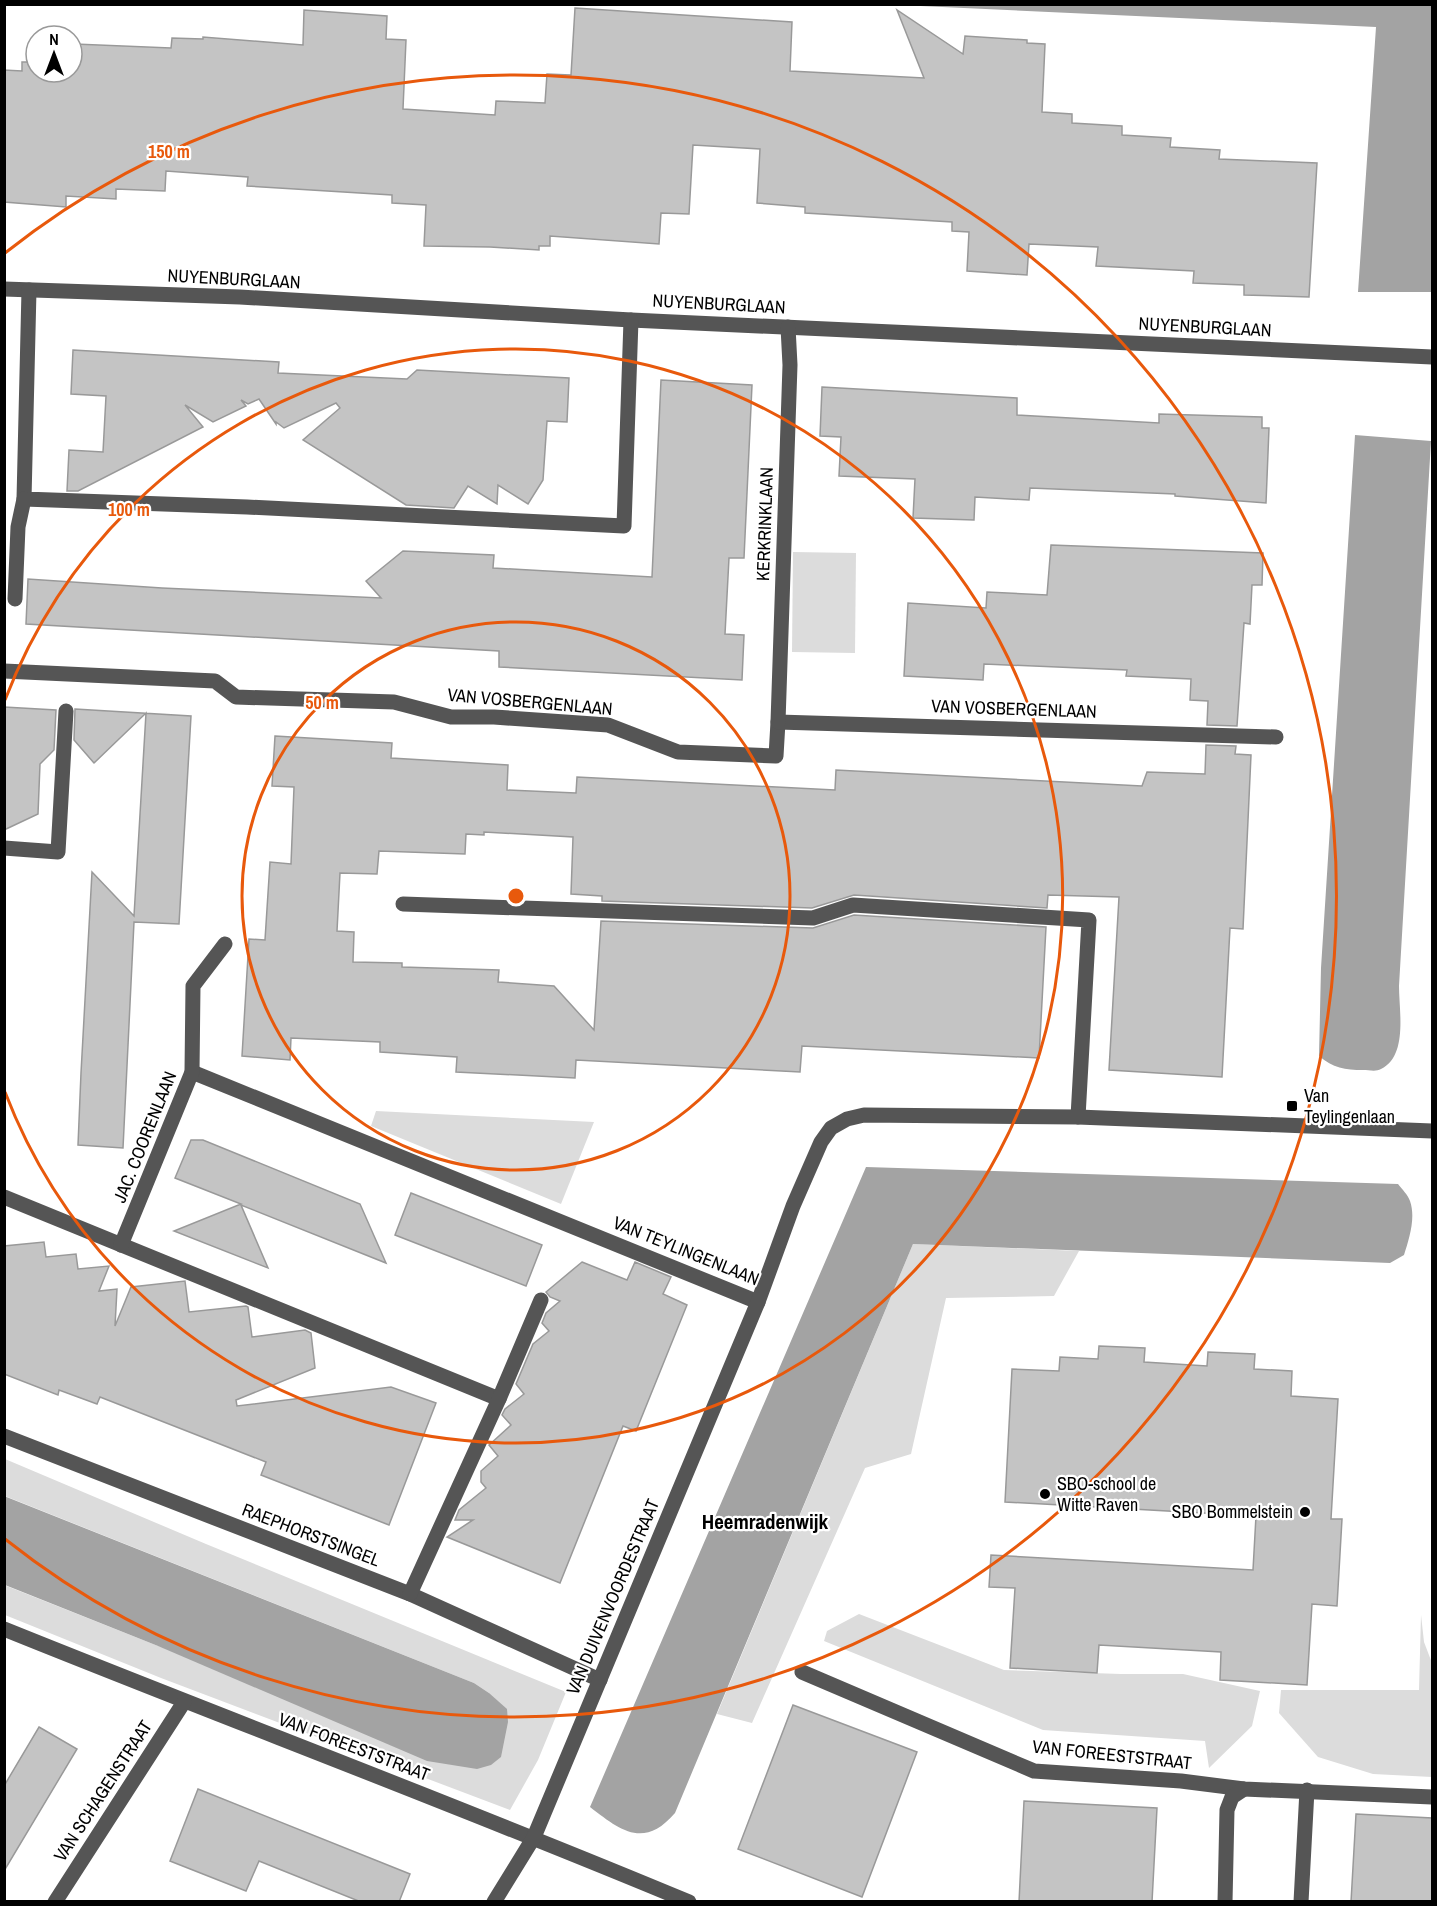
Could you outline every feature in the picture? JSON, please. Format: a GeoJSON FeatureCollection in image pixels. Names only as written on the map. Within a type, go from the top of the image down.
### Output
{"type":"FeatureCollection","features":[{"type":"Feature","properties":{"kind":"street","name":"NUYENBURGLAAN"},"geometry":{"type":"LineString","coordinates":[[4,289],[240,297],[631,320],[1432,357]]}},
{"type":"Feature","properties":{"kind":"street"},"geometry":{"type":"LineString","coordinates":[[15,599],[18,527],[24,499],[29,290]]}},
{"type":"Feature","properties":{"kind":"street"},"geometry":{"type":"LineString","coordinates":[[24,499],[247,507],[624,526],[631,320]]}},
{"type":"Feature","properties":{"kind":"street","name":"KERKRINKLAAN"},"geometry":{"type":"LineString","coordinates":[[778,722],[790,365],[788,327]]}},
{"type":"Feature","properties":{"kind":"street","name":"VAN VOSBERGENLAAN"},"geometry":{"type":"LineString","coordinates":[[4,671],[215,681],[236,697],[394,702],[452,717],[494,717],[608,725],[678,752],[776,756],[778,722],[1276,737]]}},
{"type":"Feature","properties":{"kind":"street"},"geometry":{"type":"LineString","coordinates":[[4,848],[58,852],[66,711]]}},
{"type":"Feature","properties":{"kind":"street"},"geometry":{"type":"LineString","coordinates":[[403,904],[813,918],[853,905],[1089,920],[1078,1117]]}},
{"type":"Feature","properties":{"kind":"street","name":"JAC. COORENLAAN"},"geometry":{"type":"LineString","coordinates":[[121,1245],[192,1072],[193,986],[225,944]]}},
{"type":"Feature","properties":{"kind":"street","name":"VAN TEYLINGENLAAN"},"geometry":{"type":"LineString","coordinates":[[192,1072],[758,1302],[793,1206],[821,1142],[831,1128],[847,1119],[864,1115],[1078,1117],[1432,1131]]}},
{"type":"Feature","properties":{"kind":"street"},"geometry":{"type":"LineString","coordinates":[[4,1197],[499,1399]]}},
{"type":"Feature","properties":{"kind":"street"},"geometry":{"type":"LineString","coordinates":[[410,1594],[499,1399],[541,1300]]}},
{"type":"Feature","properties":{"kind":"street","name":"VAN DUIVENVOORDESTRAAT"},"geometry":{"type":"LineString","coordinates":[[494,1902],[534,1837],[758,1302]]}},
{"type":"Feature","properties":{"kind":"street","name":"RAEPHORSTSINGEL"},"geometry":{"type":"LineString","coordinates":[[4,1436],[410,1594],[600,1680]]}},
{"type":"Feature","properties":{"kind":"street","name":"VAN FOREESTSTRAAT"},"geometry":{"type":"LineString","coordinates":[[4,1629],[184,1702],[534,1837],[689,1902]]}},
{"type":"Feature","properties":{"kind":"street","name":"VAN FOREESTSTRAAT"},"geometry":{"type":"LineString","coordinates":[[802,1672],[1034,1771],[1181,1781],[1245,1789],[1432,1797]]}},
{"type":"Feature","properties":{"kind":"street","name":"VAN SCHAGENSTRAAT"},"geometry":{"type":"LineString","coordinates":[[55,1902],[184,1702]]}},
{"type":"Feature","properties":{"kind":"street"},"geometry":{"type":"LineString","coordinates":[[1225,1902],[1227,1810],[1232,1797],[1245,1789]]}},
{"type":"Feature","properties":{"kind":"street"},"geometry":{"type":"LineString","coordinates":[[1301,1902],[1307,1790]]}},
{"type":"Feature","properties":{"kind":"shaded area"},"geometry":{"type":"Polygon","coordinates":[[[899,5],[1432,5],[1432,292],[1358,292],[1376,27],[899,5]]]}},
{"type":"Feature","properties":{"kind":"shaded area"},"geometry":{"type":"Polygon","coordinates":[[[1355,435],[1431,441],[1399,986],[1399,1044],[1390,1063],[1375,1071],[1339,1068],[1319,1056],[1321,968],[1355,435]]]}},
{"type":"Feature","properties":{"kind":"shaded area"},"geometry":{"type":"Polygon","coordinates":[[[793,552],[856,553],[855,653],[792,652],[793,552]]]}},
{"type":"Feature","properties":{"kind":"shaded area"},"geometry":{"type":"Polygon","coordinates":[[[376,1111],[594,1122],[561,1204],[371,1126],[376,1111]]]}},
{"type":"Feature","properties":{"kind":"shaded area"},"geometry":{"type":"Polygon","coordinates":[[[866,1167],[1398,1184],[1410,1201],[1412,1221],[1404,1255],[1390,1263],[913,1244],[675,1813],[653,1831],[643,1833],[622,1829],[590,1807],[866,1167]]]}},
{"type":"Feature","properties":{"kind":"shaded area"},"geometry":{"type":"Polygon","coordinates":[[[913,1244],[1079,1251],[1054,1296],[946,1298],[911,1454],[865,1468],[752,1723],[717,1714],[913,1244]]]}},
{"type":"Feature","properties":{"kind":"shaded area"},"geometry":{"type":"Polygon","coordinates":[[[5,1459],[566,1692],[538,1760],[510,1810],[161,1678],[5,1615],[4,1585],[158,1646],[489,1693],[474,1683],[5,1496],[5,1459]]]}},
{"type":"Feature","properties":{"kind":"shaded area"},"geometry":{"type":"Polygon","coordinates":[[[4,1496],[474,1683],[507,1709],[508,1722],[501,1757],[491,1765],[477,1769],[427,1761],[158,1646],[5,1585],[4,1496]]]}},
{"type":"Feature","properties":{"kind":"shaded area"},"geometry":{"type":"Polygon","coordinates":[[[859,1614],[1004,1670],[1183,1674],[1260,1691],[1252,1726],[1209,1768],[1205,1741],[1043,1730],[824,1641],[827,1631],[859,1614]]]}},
{"type":"Feature","properties":{"kind":"shaded area"},"geometry":{"type":"Polygon","coordinates":[[[1421,1615],[1424,1642],[1432,1663],[1432,1777],[1373,1774],[1318,1757],[1279,1713],[1281,1690],[1419,1690],[1421,1615]]]}},
{"type":"Feature","properties":{"kind":"building"},"geometry":{"type":"Polygon","coordinates":[[[575,8],[792,22],[790,71],[924,78],[897,10],[963,54],[965,36],[1027,40],[1027,43],[1045,44],[1042,112],[1072,114],[1072,123],[1122,126],[1122,135],[1171,138],[1170,147],[1220,150],[1219,159],[1317,163],[1309,297],[1244,295],[1244,285],[1193,283],[1194,271],[1096,266],[1098,247],[1029,244],[1027,275],[967,271],[969,232],[952,231],[952,222],[805,213],[805,207],[757,203],[760,149],[693,145],[689,214],[661,213],[659,244],[550,236],[550,246],[539,246],[539,250],[424,246],[426,205],[392,203],[392,195],[247,186],[248,177],[166,171],[165,191],[116,189],[116,199],[66,196],[66,207],[4,202],[4,70],[22,71],[22,62],[24,62],[24,84],[84,84],[84,44],[171,48],[172,38],[203,39],[203,37],[303,45],[304,10],[387,16],[386,39],[406,40],[403,109],[495,115],[496,101],[545,103],[547,74],[571,75],[575,8]]]}},
{"type":"Feature","properties":{"kind":"building"},"geometry":{"type":"Polygon","coordinates":[[[73,350],[279,362],[278,373],[407,379],[417,370],[569,378],[567,422],[547,421],[543,480],[528,504],[498,485],[497,504],[468,486],[454,508],[406,505],[303,440],[340,408],[336,403],[284,428],[276,422],[276,424],[259,399],[248,404],[241,400],[246,406],[213,422],[185,405],[203,427],[78,491],[67,491],[69,450],[103,452],[106,396],[71,394],[73,350]]]}},
{"type":"Feature","properties":{"kind":"building"},"geometry":{"type":"Polygon","coordinates":[[[661,380],[752,385],[744,558],[729,558],[725,634],[744,635],[742,680],[499,667],[499,651],[26,624],[28,579],[381,598],[366,581],[403,551],[494,555],[493,568],[652,577],[661,380]]]}},
{"type":"Feature","properties":{"kind":"building"},"geometry":{"type":"Polygon","coordinates":[[[822,387],[1017,398],[1017,415],[1159,423],[1159,414],[1262,417],[1262,428],[1269,428],[1266,503],[1175,496],[1175,494],[1030,488],[1029,500],[975,497],[974,520],[913,518],[915,479],[839,476],[841,437],[820,436],[822,387]]]}},
{"type":"Feature","properties":{"kind":"building"},"geometry":{"type":"Polygon","coordinates":[[[1051,545],[1263,553],[1262,585],[1252,585],[1250,624],[1244,623],[1237,726],[1207,725],[1208,701],[1190,700],[1191,679],[1126,676],[1127,670],[984,664],[983,680],[904,676],[908,603],[986,608],[987,592],[1047,595],[1051,545]]]}},
{"type":"Feature","properties":{"kind":"building"},"geometry":{"type":"Polygon","coordinates":[[[4,707],[56,710],[54,750],[40,764],[38,814],[4,830],[4,707]]]}},
{"type":"Feature","properties":{"kind":"building"},"geometry":{"type":"Polygon","coordinates":[[[75,709],[146,713],[94,763],[74,740],[75,709]]]}},
{"type":"Feature","properties":{"kind":"building"},"geometry":{"type":"Polygon","coordinates":[[[146,713],[191,716],[179,924],[134,922],[123,1148],[78,1145],[92,872],[134,916],[146,713]]]}},
{"type":"Feature","properties":{"kind":"building"},"geometry":{"type":"Polygon","coordinates":[[[275,736],[392,743],[391,758],[508,765],[507,790],[576,793],[577,777],[835,790],[836,770],[1142,786],[1147,772],[1205,774],[1206,745],[1236,746],[1235,754],[1251,755],[1243,929],[1230,928],[1222,1077],[1109,1070],[1119,897],[1048,895],[1047,908],[854,895],[812,908],[602,901],[602,896],[571,894],[573,837],[484,832],[484,835],[466,834],[465,854],[379,851],[377,874],[340,873],[337,931],[354,932],[353,962],[402,963],[402,967],[499,970],[498,982],[554,986],[594,1030],[601,921],[813,928],[854,915],[1046,927],[1039,1058],[802,1046],[800,1072],[576,1060],[575,1078],[456,1072],[457,1057],[380,1052],[380,1042],[291,1038],[290,1060],[242,1056],[249,939],[265,940],[270,862],[291,864],[294,787],[272,786],[275,736]]]}},
{"type":"Feature","properties":{"kind":"building"},"geometry":{"type":"Polygon","coordinates":[[[191,1140],[203,1140],[360,1204],[386,1263],[241,1205],[268,1268],[174,1231],[241,1204],[175,1178],[191,1140]]]}},
{"type":"Feature","properties":{"kind":"building"},"geometry":{"type":"Polygon","coordinates":[[[411,1193],[542,1245],[526,1286],[395,1235],[411,1193]]]}},
{"type":"Feature","properties":{"kind":"building"},"geometry":{"type":"Polygon","coordinates":[[[44,1242],[46,1257],[76,1254],[78,1269],[109,1266],[99,1291],[117,1289],[115,1326],[131,1287],[185,1281],[189,1312],[246,1306],[252,1337],[305,1330],[311,1333],[315,1368],[236,1400],[237,1406],[391,1387],[436,1403],[389,1525],[261,1475],[266,1462],[100,1397],[97,1404],[59,1390],[58,1395],[4,1374],[4,1246],[44,1242]]]}},
{"type":"Feature","properties":{"kind":"building"},"geometry":{"type":"Polygon","coordinates":[[[582,1262],[627,1280],[635,1262],[671,1277],[663,1294],[687,1305],[636,1431],[623,1426],[560,1583],[447,1537],[473,1520],[455,1520],[459,1510],[486,1488],[481,1482],[481,1471],[498,1456],[489,1445],[511,1425],[502,1415],[505,1409],[524,1394],[516,1384],[533,1344],[549,1331],[542,1323],[546,1313],[560,1301],[550,1297],[546,1292],[582,1262]]]}},
{"type":"Feature","properties":{"kind":"building"},"geometry":{"type":"Polygon","coordinates":[[[1099,1346],[1145,1348],[1144,1362],[1207,1366],[1208,1352],[1255,1354],[1254,1369],[1292,1371],[1291,1396],[1338,1399],[1331,1519],[1342,1519],[1337,1606],[1312,1604],[1307,1685],[1220,1680],[1221,1652],[1099,1645],[1097,1673],[1010,1668],[1015,1588],[989,1587],[991,1555],[1253,1570],[1256,1516],[1005,1502],[1012,1369],[1059,1371],[1060,1357],[1098,1359],[1099,1346]]]}},
{"type":"Feature","properties":{"kind":"building"},"geometry":{"type":"Polygon","coordinates":[[[793,1705],[917,1752],[862,1897],[738,1849],[793,1705]]]}},
{"type":"Feature","properties":{"kind":"building"},"geometry":{"type":"Polygon","coordinates":[[[39,1727],[77,1749],[4,1871],[4,1786],[39,1727]]]}},
{"type":"Feature","properties":{"kind":"building"},"geometry":{"type":"Polygon","coordinates":[[[198,1789],[410,1874],[399,1902],[361,1902],[259,1861],[246,1891],[170,1861],[198,1789]]]}},
{"type":"Feature","properties":{"kind":"building"},"geometry":{"type":"Polygon","coordinates":[[[1024,1801],[1157,1808],[1152,1902],[1019,1902],[1024,1801]]]}},
{"type":"Feature","properties":{"kind":"building"},"geometry":{"type":"Polygon","coordinates":[[[1356,1814],[1432,1818],[1432,1902],[1351,1902],[1356,1814]]]}},
{"type":"Feature","properties":{"kind":"place","name":"Van Teylingenlaan"},"geometry":{"type":"Point","coordinates":[1292,1106]}},
{"type":"Feature","properties":{"kind":"place","name":"SBO-school de Witte Raven"},"geometry":{"type":"Point","coordinates":[1045,1494]}},
{"type":"Feature","properties":{"kind":"place","name":"SBO Bommelstein"},"geometry":{"type":"Point","coordinates":[1305,1512]}},
{"type":"Feature","properties":{"kind":"district","name":"Heemradenwijk"},"geometry":{"type":"Point","coordinates":[765,1522]}}]}
